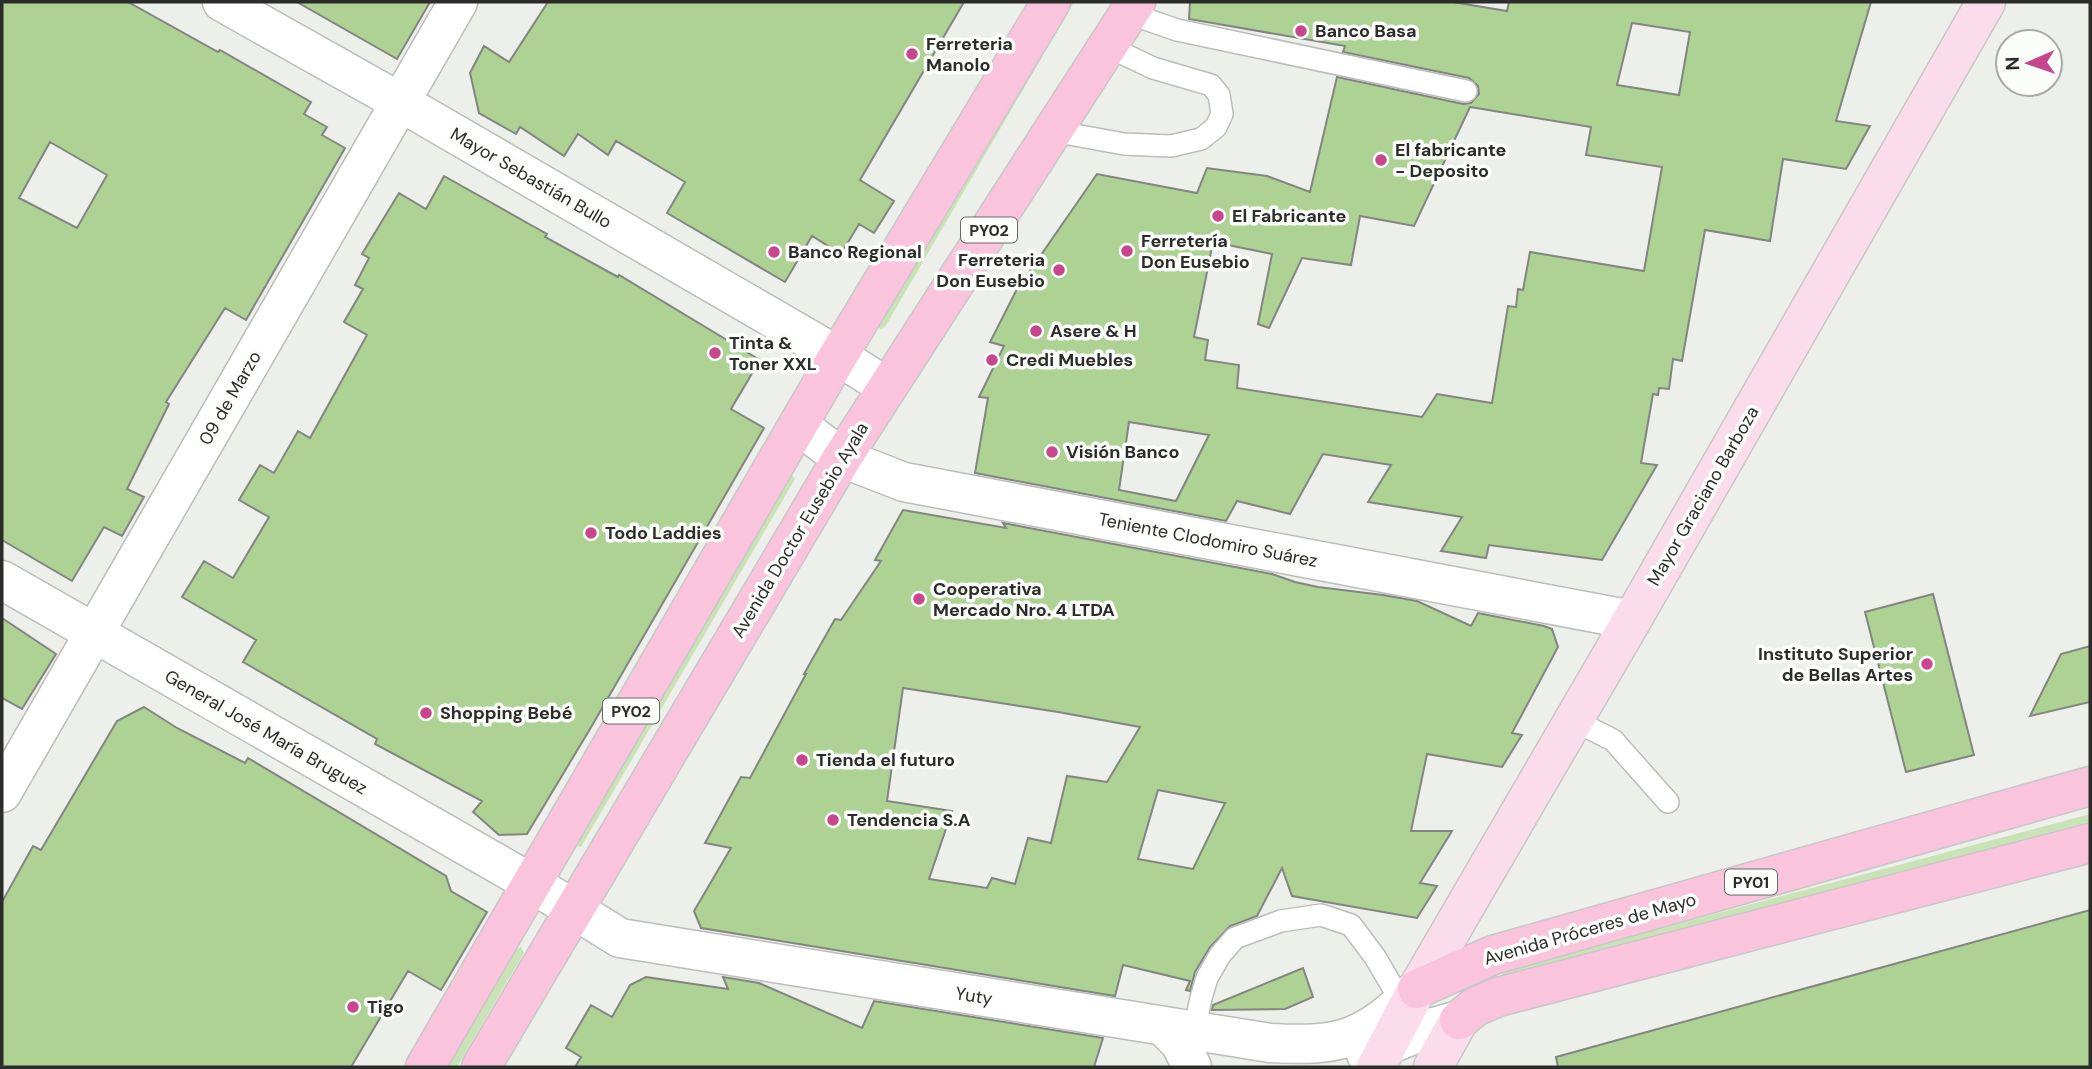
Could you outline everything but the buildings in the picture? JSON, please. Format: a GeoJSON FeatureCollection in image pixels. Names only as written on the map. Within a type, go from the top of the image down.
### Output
{"type":"FeatureCollection","features":[{"type":"Feature","properties":{"kind":"highway","name":"PY02"},"geometry":{"type":"LineString","coordinates":[[425,1067],[838,356],[1051,2]]}},
{"type":"Feature","properties":{"kind":"highway","name":"Avenida Doctor Eusebio Ayala"},"geometry":{"type":"LineString","coordinates":[[481,1067],[842,458],[1132,7]]}},
{"type":"Feature","properties":{"kind":"highway","name":"Avenida Próceres de Mayo"},"geometry":{"type":"LineString","coordinates":[[1409,996],[1493,955],[2090,786]]}},
{"type":"Feature","properties":{"kind":"highway"},"geometry":{"type":"LineString","coordinates":[[1459,1020],[1475,1007],[1498,997],[2090,843]]}},
{"type":"Feature","properties":{"kind":"main road","name":"Mayor Graciano Barboza"},"geometry":{"type":"LineString","coordinates":[[1382,1056],[1409,996],[1632,620],[1986,2]]}},
{"type":"Feature","properties":{"kind":"main road"},"geometry":{"type":"LineString","coordinates":[[1433,1067],[1459,1020]]}},
{"type":"Feature","properties":{"kind":"street","name":"Mayor Sebastián Bullo"},"geometry":{"type":"LineString","coordinates":[[222,2],[838,356]]}},
{"type":"Feature","properties":{"kind":"street","name":"09 de Marzo"},"geometry":{"type":"LineString","coordinates":[[2,793],[458,2]]}},
{"type":"Feature","properties":{"kind":"street"},"geometry":{"type":"LineString","coordinates":[[838,356],[887,387]]}},
{"type":"Feature","properties":{"kind":"street","name":"Teniente Clodomiro Suárez"},"geometry":{"type":"LineString","coordinates":[[798,425],[842,458],[892,478],[936,489],[1632,620]]}},
{"type":"Feature","properties":{"kind":"street","name":"General José María Bruguez"},"geometry":{"type":"LineString","coordinates":[[2,580],[531,883]]}},
{"type":"Feature","properties":{"kind":"street","name":"Yuty"},"geometry":{"type":"LineString","coordinates":[[531,883],[620,938],[1183,1042],[1277,1055],[1302,1045],[1349,1038],[1370,1029],[1409,996]]}},
{"type":"Feature","properties":{"kind":"street"},"geometry":{"type":"LineString","coordinates":[[1333,1067],[1382,1056],[1430,1028],[1459,1020]]}},
{"type":"Feature","properties":{"kind":"lane"},"geometry":{"type":"LineString","coordinates":[[1132,7],[1177,30],[1466,91]]}},
{"type":"Feature","properties":{"kind":"lane"},"geometry":{"type":"LineString","coordinates":[[1052,131],[1124,144],[1171,146],[1201,139],[1216,127],[1222,114],[1219,96],[1211,85],[1153,68],[1107,46]]}},
{"type":"Feature","properties":{"kind":"lane"},"geometry":{"type":"LineString","coordinates":[[1573,720],[1613,740],[1668,802]]}},
{"type":"Feature","properties":{"kind":"lane"},"geometry":{"type":"LineString","coordinates":[[1183,1042],[1220,955],[1235,938],[1281,921],[1321,915],[1351,925],[1409,996]]}},
{"type":"Feature","properties":{"kind":"green space"},"geometry":{"type":"Polygon","coordinates":[[[1065,2],[1074,2],[885,327],[881,329],[878,327],[1065,2]]]}},
{"type":"Feature","properties":{"kind":"green space"},"geometry":{"type":"Polygon","coordinates":[[[791,474],[795,479],[581,847],[577,846],[576,843],[791,474]]]}},
{"type":"Feature","properties":{"kind":"green space"},"geometry":{"type":"Polygon","coordinates":[[[2090,814],[2090,822],[1501,977],[1502,974],[1534,962],[2090,814]]]}},
{"type":"Feature","properties":{"kind":"green space"},"geometry":{"type":"Polygon","coordinates":[[[521,947],[524,953],[457,1067],[448,1067],[517,949],[521,947]]]}},
{"type":"Feature","properties":{"kind":"place","name":"Banco Basa"},"geometry":{"type":"Point","coordinates":[1301,31]}},
{"type":"Feature","properties":{"kind":"place","name":"Ferreteria Manolo"},"geometry":{"type":"Point","coordinates":[912,54]}},
{"type":"Feature","properties":{"kind":"place","name":"El fabricante - Deposito"},"geometry":{"type":"Point","coordinates":[1381,160]}},
{"type":"Feature","properties":{"kind":"place","name":"El Fabricante"},"geometry":{"type":"Point","coordinates":[1218,216]}},
{"type":"Feature","properties":{"kind":"place","name":"Ferretería Don Eusebio"},"geometry":{"type":"Point","coordinates":[1127,251]}},
{"type":"Feature","properties":{"kind":"place","name":"Banco Regional"},"geometry":{"type":"Point","coordinates":[774,252]}},
{"type":"Feature","properties":{"kind":"place","name":"Ferreteria Don Eusebio"},"geometry":{"type":"Point","coordinates":[1059,270]}},
{"type":"Feature","properties":{"kind":"place","name":"Asere & H"},"geometry":{"type":"Point","coordinates":[1036,331]}},
{"type":"Feature","properties":{"kind":"place","name":"Tinta & Toner XXL"},"geometry":{"type":"Point","coordinates":[715,353]}},
{"type":"Feature","properties":{"kind":"place","name":"Credi Muebles"},"geometry":{"type":"Point","coordinates":[992,360]}},
{"type":"Feature","properties":{"kind":"place","name":"Visión Banco"},"geometry":{"type":"Point","coordinates":[1052,452]}},
{"type":"Feature","properties":{"kind":"place","name":"Todo Laddies"},"geometry":{"type":"Point","coordinates":[591,533]}},
{"type":"Feature","properties":{"kind":"place","name":"Cooperativa Mercado Nro. 4 LTDA"},"geometry":{"type":"Point","coordinates":[919,599]}},
{"type":"Feature","properties":{"kind":"place","name":"Instituto Superior de Bellas Artes"},"geometry":{"type":"Point","coordinates":[1927,664]}},
{"type":"Feature","properties":{"kind":"place","name":"Shopping Bebé"},"geometry":{"type":"Point","coordinates":[426,713]}},
{"type":"Feature","properties":{"kind":"place","name":"Tienda el futuro"},"geometry":{"type":"Point","coordinates":[802,760]}},
{"type":"Feature","properties":{"kind":"place","name":"Tendencia S.A"},"geometry":{"type":"Point","coordinates":[833,820]}},
{"type":"Feature","properties":{"kind":"place","name":"Tigo"},"geometry":{"type":"Point","coordinates":[353,1007]}}]}
